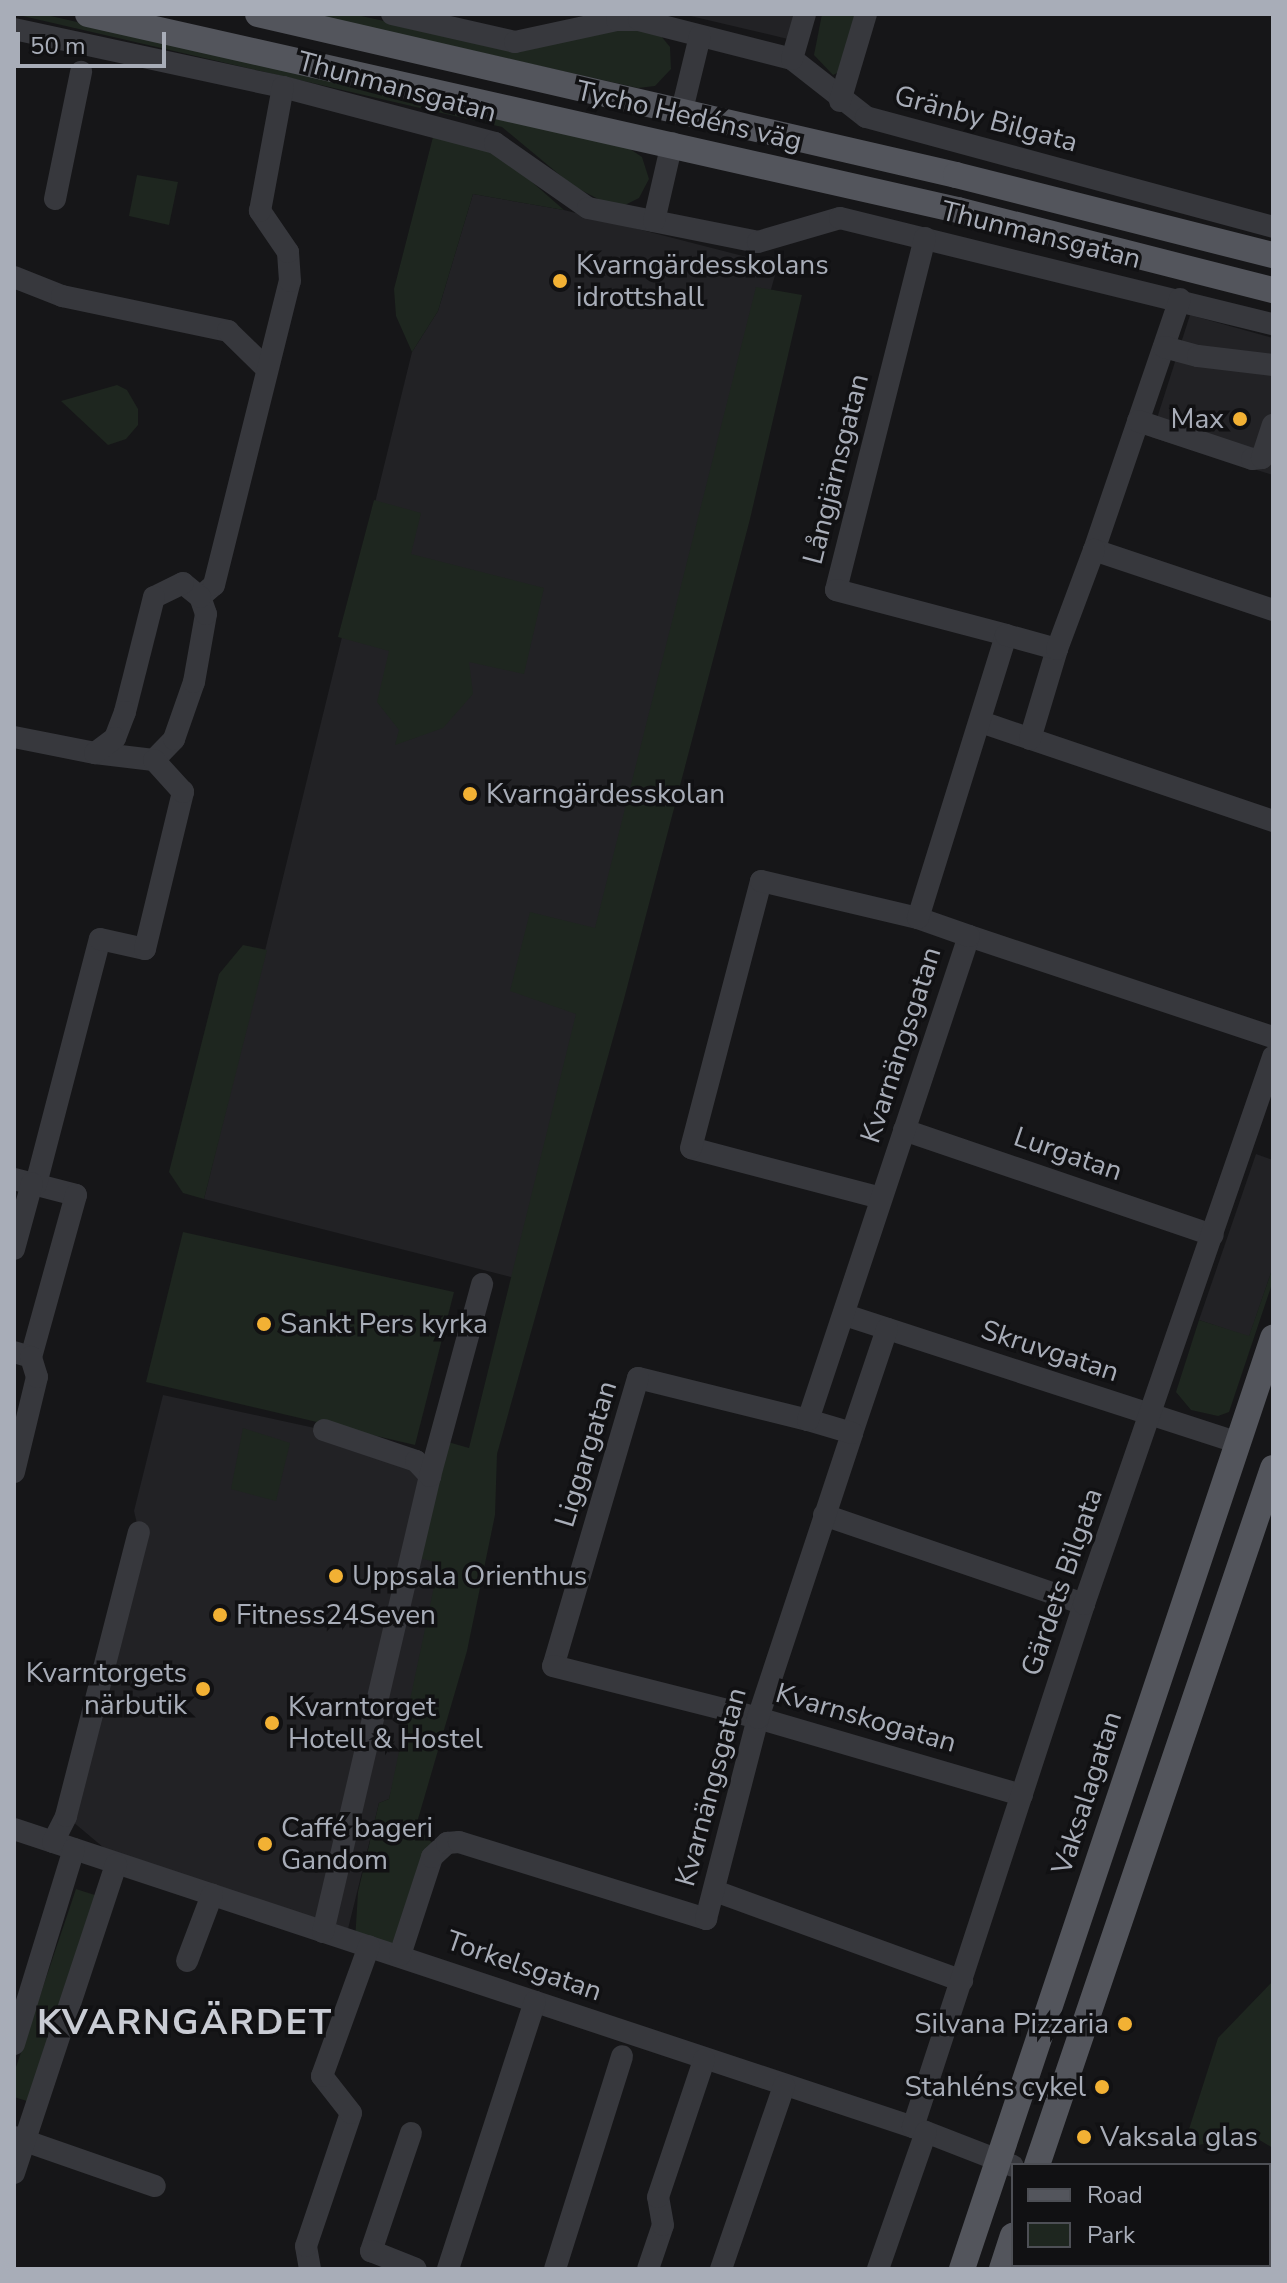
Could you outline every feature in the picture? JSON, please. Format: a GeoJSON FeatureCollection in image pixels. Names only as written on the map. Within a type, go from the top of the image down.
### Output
{"type":"FeatureCollection","features":[{"type":"Feature","properties":{"kind":"main road","name":"Tycho Hedéns väg"},"geometry":{"type":"LineString","coordinates":[[88,14],[672,143],[1189,265],[1273,290]]}},
{"type":"Feature","properties":{"kind":"main road","name":"Tycho Hedéns väg"},"geometry":{"type":"LineString","coordinates":[[258,14],[682,110],[1273,255]]}},
{"type":"Feature","properties":{"kind":"main road","name":"Vaksalagatan"},"geometry":{"type":"LineString","coordinates":[[962,2269],[1005,2163],[1273,1338]]}},
{"type":"Feature","properties":{"kind":"main road"},"geometry":{"type":"LineString","coordinates":[[1038,2163],[1273,1468]]}},
{"type":"Feature","properties":{"kind":"main road"},"geometry":{"type":"LineString","coordinates":[[1002,2269],[1011,2242]]}},
{"type":"Feature","properties":{"kind":"street"},"geometry":{"type":"LineString","coordinates":[[392,14],[515,42],[557,25],[616,17]]}},
{"type":"Feature","properties":{"kind":"street"},"geometry":{"type":"LineString","coordinates":[[792,59],[805,14]]}},
{"type":"Feature","properties":{"kind":"street"},"geometry":{"type":"LineString","coordinates":[[840,101],[866,14]]}},
{"type":"Feature","properties":{"kind":"street","name":"Gränby Bilgata"},"geometry":{"type":"LineString","coordinates":[[616,17],[792,59],[840,101],[866,117],[1273,227]]}},
{"type":"Feature","properties":{"kind":"street","name":"Thunmansgatan"},"geometry":{"type":"LineString","coordinates":[[14,29],[283,87],[495,143],[588,208],[758,242],[840,218],[1273,324]]}},
{"type":"Feature","properties":{"kind":"street"},"geometry":{"type":"LineString","coordinates":[[682,110],[700,36]]}},
{"type":"Feature","properties":{"kind":"street"},"geometry":{"type":"LineString","coordinates":[[55,199],[81,72]]}},
{"type":"Feature","properties":{"kind":"street"},"geometry":{"type":"LineString","coordinates":[[200,597],[214,585],[290,281],[288,252],[260,211],[283,87]]}},
{"type":"Feature","properties":{"kind":"street"},"geometry":{"type":"LineString","coordinates":[[654,221],[672,143]]}},
{"type":"Feature","properties":{"kind":"street","name":"Långjärnsgatan"},"geometry":{"type":"LineString","coordinates":[[925,238],[836,590],[1006,635]]}},
{"type":"Feature","properties":{"kind":"street"},"geometry":{"type":"LineString","coordinates":[[14,277],[62,296],[228,331],[267,369]]}},
{"type":"Feature","properties":{"kind":"street"},"geometry":{"type":"LineString","coordinates":[[1030,739],[1057,649],[1180,299]]}},
{"type":"Feature","properties":{"kind":"street"},"geometry":{"type":"LineString","coordinates":[[1164,347],[1198,356],[1273,365]]}},
{"type":"Feature","properties":{"kind":"street"},"geometry":{"type":"LineString","coordinates":[[1138,421],[1252,459],[1262,458],[1273,425]]}},
{"type":"Feature","properties":{"kind":"street"},"geometry":{"type":"LineString","coordinates":[[1094,550],[1273,610]]}},
{"type":"Feature","properties":{"kind":"street"},"geometry":{"type":"LineString","coordinates":[[95,753],[115,738],[125,712],[154,597],[183,583],[200,597],[206,614],[194,682],[174,739],[154,760]]}},
{"type":"Feature","properties":{"kind":"street"},"geometry":{"type":"LineString","coordinates":[[1006,635],[1057,649]]}},
{"type":"Feature","properties":{"kind":"street","name":"Kvarnängsgatan"},"geometry":{"type":"LineString","coordinates":[[808,1420],[969,936],[918,918],[1006,635]]}},
{"type":"Feature","properties":{"kind":"street"},"geometry":{"type":"LineString","coordinates":[[981,722],[1273,821]]}},
{"type":"Feature","properties":{"kind":"street"},"geometry":{"type":"LineString","coordinates":[[14,737],[95,753],[154,760],[183,792],[145,949],[100,939],[27,1182],[14,1249]]}},
{"type":"Feature","properties":{"kind":"street"},"geometry":{"type":"LineString","coordinates":[[881,1198],[691,1148],[761,881],[918,918]]}},
{"type":"Feature","properties":{"kind":"street"},"geometry":{"type":"LineString","coordinates":[[969,936],[1273,1037]]}},
{"type":"Feature","properties":{"kind":"street","name":"Gärdets Bilgata"},"geometry":{"type":"LineString","coordinates":[[878,2269],[962,1981],[1084,1604],[1152,1417],[1273,1057]]}},
{"type":"Feature","properties":{"kind":"street","name":"Lurgatan"},"geometry":{"type":"LineString","coordinates":[[904,1130],[1213,1235]]}},
{"type":"Feature","properties":{"kind":"street"},"geometry":{"type":"LineString","coordinates":[[14,1472],[37,1377],[23,1354],[76,1195],[27,1182]]}},
{"type":"Feature","properties":{"kind":"street"},"geometry":{"type":"LineString","coordinates":[[323,1932],[430,1476],[482,1284]]}},
{"type":"Feature","properties":{"kind":"street","name":"Skruvgatan"},"geometry":{"type":"LineString","coordinates":[[845,1315],[1238,1443]]}},
{"type":"Feature","properties":{"kind":"street","name":"Kvarnängsgatan"},"geometry":{"type":"LineString","coordinates":[[400,1955],[432,1857],[447,1843],[459,1842],[706,1919],[758,1718],[887,1329]]}},
{"type":"Feature","properties":{"kind":"street","name":"Liggargatan"},"geometry":{"type":"LineString","coordinates":[[553,1666],[638,1378],[808,1420]]}},
{"type":"Feature","properties":{"kind":"street"},"geometry":{"type":"LineString","coordinates":[[808,1420],[852,1433]]}},
{"type":"Feature","properties":{"kind":"street"},"geometry":{"type":"LineString","coordinates":[[324,1430],[416,1461],[430,1476]]}},
{"type":"Feature","properties":{"kind":"street"},"geometry":{"type":"LineString","coordinates":[[824,1515],[1084,1604]]}},
{"type":"Feature","properties":{"kind":"street"},"geometry":{"type":"LineString","coordinates":[[14,2044],[23,1986],[64,1846],[66,1816],[139,1532]]}},
{"type":"Feature","properties":{"kind":"street","name":"Kvarnskogatan"},"geometry":{"type":"LineString","coordinates":[[553,1666],[758,1718],[1022,1795]]}},
{"type":"Feature","properties":{"kind":"street","name":"Torkelsgatan"},"geometry":{"type":"LineString","coordinates":[[14,1829],[920,2129],[1005,2163]]}},
{"type":"Feature","properties":{"kind":"street"},"geometry":{"type":"LineString","coordinates":[[14,2173],[19,2139],[116,1864]]}},
{"type":"Feature","properties":{"kind":"street"},"geometry":{"type":"LineString","coordinates":[[715,1891],[962,1981]]}},
{"type":"Feature","properties":{"kind":"street"},"geometry":{"type":"LineString","coordinates":[[187,1961],[212,1895]]}},
{"type":"Feature","properties":{"kind":"street"},"geometry":{"type":"LineString","coordinates":[[310,2269],[306,2246],[351,2113],[322,2076],[369,1946]]}},
{"type":"Feature","properties":{"kind":"street"},"geometry":{"type":"LineString","coordinates":[[448,2269],[535,2002]]}},
{"type":"Feature","properties":{"kind":"street"},"geometry":{"type":"LineString","coordinates":[[555,2269],[622,2056]]}},
{"type":"Feature","properties":{"kind":"street"},"geometry":{"type":"LineString","coordinates":[[648,2269],[663,2225],[658,2197],[704,2060]]}},
{"type":"Feature","properties":{"kind":"street"},"geometry":{"type":"LineString","coordinates":[[721,2269],[784,2086]]}},
{"type":"Feature","properties":{"kind":"street"},"geometry":{"type":"LineString","coordinates":[[411,2133],[371,2251],[416,2269]]}},
{"type":"Feature","properties":{"kind":"street"},"geometry":{"type":"LineString","coordinates":[[19,2139],[155,2186]]}},
{"type":"Feature","properties":{"kind":"shaded area"},"geometry":{"type":"Polygon","coordinates":[[[682,14],[794,14],[788,39],[682,14]]]}},
{"type":"Feature","properties":{"kind":"shaded area","name":"Kvarngärdesskolan"},"geometry":{"type":"Polygon","coordinates":[[[473,194],[564,210],[778,265],[723,457],[515,1278],[204,1199],[412,352],[438,311],[473,194]]]}},
{"type":"Feature","properties":{"kind":"shaded area"},"geometry":{"type":"Polygon","coordinates":[[[1190,315],[1273,338],[1273,475],[1151,437],[1190,315]]]}},
{"type":"Feature","properties":{"kind":"shaded area"},"geometry":{"type":"Polygon","coordinates":[[[1256,1154],[1273,1160],[1273,1267],[1249,1337],[1199,1320],[1256,1154]]]}},
{"type":"Feature","properties":{"kind":"shaded area"},"geometry":{"type":"Polygon","coordinates":[[[163,1395],[324,1430],[416,1461],[479,1459],[389,1799],[379,1803],[348,1929],[110,1853],[66,1816],[139,1532],[134,1511],[163,1395]]]}},
{"type":"Feature","properties":{"kind":"green space"},"geometry":{"type":"Polygon","coordinates":[[[14,14],[42,14],[627,147],[642,157],[649,179],[639,198],[625,205],[604,202],[573,186],[502,127],[14,14]]]}},
{"type":"Feature","properties":{"kind":"green space"},"geometry":{"type":"Polygon","coordinates":[[[310,14],[352,14],[523,51],[624,27],[661,36],[670,47],[671,69],[655,86],[638,88],[310,14]]]}},
{"type":"Feature","properties":{"kind":"green space"},"geometry":{"type":"Polygon","coordinates":[[[822,14],[857,14],[839,72],[833,75],[814,55],[822,14]]]}},
{"type":"Feature","properties":{"kind":"green space"},"geometry":{"type":"Polygon","coordinates":[[[433,137],[500,154],[564,210],[473,194],[438,311],[412,352],[396,316],[394,289],[433,137]]]}},
{"type":"Feature","properties":{"kind":"green space"},"geometry":{"type":"Polygon","coordinates":[[[137,175],[178,182],[169,225],[129,216],[137,175]]]}},
{"type":"Feature","properties":{"kind":"green space"},"geometry":{"type":"Polygon","coordinates":[[[756,287],[802,295],[750,519],[624,999],[497,1454],[495,1515],[467,1651],[416,1826],[438,1849],[400,1955],[355,1941],[358,1892],[379,1803],[389,1799],[439,1563],[411,1556],[441,1440],[469,1448],[576,1014],[510,991],[530,912],[595,928],[756,287]]]}},
{"type":"Feature","properties":{"kind":"green space"},"geometry":{"type":"Polygon","coordinates":[[[117,385],[127,390],[138,409],[138,425],[126,439],[108,445],[61,401],[117,385]]]}},
{"type":"Feature","properties":{"kind":"green space"},"geometry":{"type":"Polygon","coordinates":[[[374,500],[421,513],[411,554],[544,588],[524,674],[469,662],[473,694],[443,728],[395,745],[399,730],[377,702],[389,651],[338,637],[374,500]]]}},
{"type":"Feature","properties":{"kind":"green space"},"geometry":{"type":"Polygon","coordinates":[[[243,945],[267,950],[204,1199],[183,1193],[169,1172],[219,974],[243,945]]]}},
{"type":"Feature","properties":{"kind":"green space"},"geometry":{"type":"Polygon","coordinates":[[[183,1232],[454,1292],[415,1445],[146,1382],[183,1232]]]}},
{"type":"Feature","properties":{"kind":"green space"},"geometry":{"type":"Polygon","coordinates":[[[1273,1267],[1273,1281],[1229,1412],[1218,1416],[1191,1410],[1176,1392],[1199,1320],[1249,1336],[1273,1267]]]}},
{"type":"Feature","properties":{"kind":"green space"},"geometry":{"type":"Polygon","coordinates":[[[243,1428],[290,1443],[276,1501],[231,1489],[243,1428]]]}},
{"type":"Feature","properties":{"kind":"green space"},"geometry":{"type":"Polygon","coordinates":[[[76,1889],[101,1897],[30,2102],[14,2097],[14,2073],[76,1889]]]}},
{"type":"Feature","properties":{"kind":"green space"},"geometry":{"type":"Polygon","coordinates":[[[1273,1981],[1273,2148],[1251,2135],[1183,2148],[1218,2038],[1273,1981]]]}},
{"type":"Feature","properties":{"kind":"place","name":"Kvarngärdesskolans idrottshall"},"geometry":{"type":"Point","coordinates":[560,281]}},
{"type":"Feature","properties":{"kind":"place","name":"Max"},"geometry":{"type":"Point","coordinates":[1240,419]}},
{"type":"Feature","properties":{"kind":"place","name":"Kvarngärdesskolan"},"geometry":{"type":"Point","coordinates":[470,794]}},
{"type":"Feature","properties":{"kind":"place","name":"Sankt Pers kyrka"},"geometry":{"type":"Point","coordinates":[264,1324]}},
{"type":"Feature","properties":{"kind":"place","name":"Uppsala Orienthus"},"geometry":{"type":"Point","coordinates":[336,1576]}},
{"type":"Feature","properties":{"kind":"place","name":"Fitness24Seven"},"geometry":{"type":"Point","coordinates":[220,1615]}},
{"type":"Feature","properties":{"kind":"place","name":"Kvarntorgets närbutik"},"geometry":{"type":"Point","coordinates":[203,1689]}},
{"type":"Feature","properties":{"kind":"place","name":"Kvarntorget Hotell & Hostel"},"geometry":{"type":"Point","coordinates":[272,1723]}},
{"type":"Feature","properties":{"kind":"place","name":"Caffé bageri Gandom"},"geometry":{"type":"Point","coordinates":[265,1844]}},
{"type":"Feature","properties":{"kind":"place","name":"Silvana Pizzaria"},"geometry":{"type":"Point","coordinates":[1125,2024]}},
{"type":"Feature","properties":{"kind":"place","name":"Stahléns cykel"},"geometry":{"type":"Point","coordinates":[1102,2087]}},
{"type":"Feature","properties":{"kind":"place","name":"Vaksala glas"},"geometry":{"type":"Point","coordinates":[1084,2137]}},
{"type":"Feature","properties":{"kind":"district","name":"KVARNGÄRDET"},"geometry":{"type":"Point","coordinates":[185,2023]}}]}
